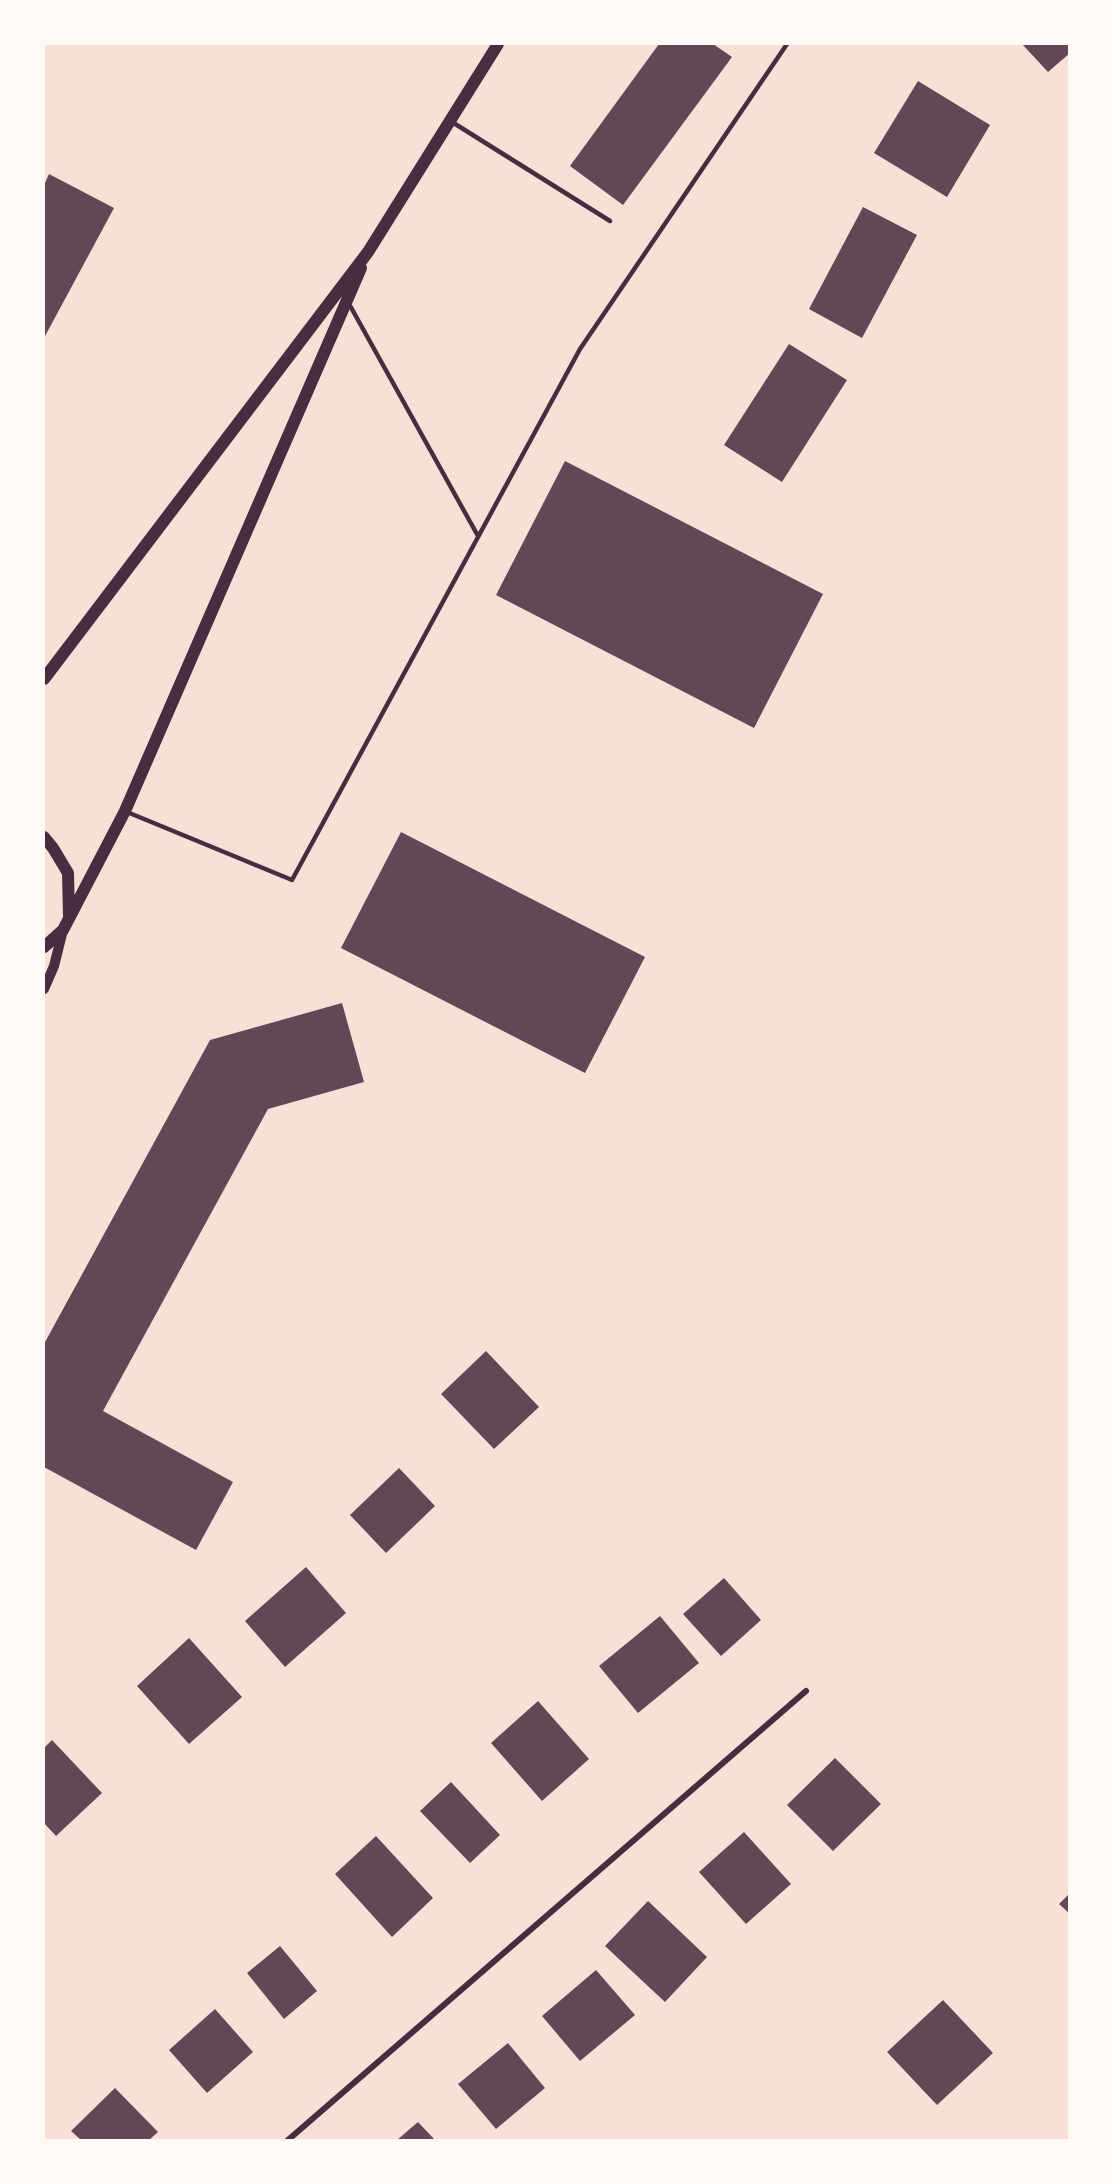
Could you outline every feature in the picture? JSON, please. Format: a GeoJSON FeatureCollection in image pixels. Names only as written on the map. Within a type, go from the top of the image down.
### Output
{"type":"FeatureCollection","features":[{"type":"Feature","properties":{"kind":"main road"},"geometry":{"type":"LineString","coordinates":[[44,679],[369,252],[498,44]]}},
{"type":"Feature","properties":{"kind":"main road"},"geometry":{"type":"LineString","coordinates":[[44,947],[63,930],[125,811],[369,252]]}},
{"type":"Feature","properties":{"kind":"main road"},"geometry":{"type":"LineString","coordinates":[[44,837],[68,873],[69,918]]}},
{"type":"Feature","properties":{"kind":"street"},"geometry":{"type":"LineString","coordinates":[[44,988],[54,966],[63,930]]}},
{"type":"Feature","properties":{"kind":"street"},"geometry":{"type":"LineString","coordinates":[[288,2140],[806,1691]]}},
{"type":"Feature","properties":{"kind":"lane"},"geometry":{"type":"LineString","coordinates":[[125,811],[292,880],[580,349],[787,44]]}},
{"type":"Feature","properties":{"kind":"lane"},"geometry":{"type":"LineString","coordinates":[[449,120],[610,221]]}},
{"type":"Feature","properties":{"kind":"lane"},"geometry":{"type":"LineString","coordinates":[[347,301],[478,536]]}},
{"type":"Feature","properties":{"kind":"building"},"geometry":{"type":"Polygon","coordinates":[[[659,44],[713,44],[732,57],[623,205],[570,166],[659,44]]]}},
{"type":"Feature","properties":{"kind":"building"},"geometry":{"type":"Polygon","coordinates":[[[1022,44],[1070,44],[1070,53],[1048,72],[1022,44]]]}},
{"type":"Feature","properties":{"kind":"building"},"geometry":{"type":"Polygon","coordinates":[[[918,81],[990,125],[947,197],[874,153],[918,81]]]}},
{"type":"Feature","properties":{"kind":"building"},"geometry":{"type":"Polygon","coordinates":[[[49,174],[114,208],[44,338],[44,185],[49,174]]]}},
{"type":"Feature","properties":{"kind":"building"},"geometry":{"type":"Polygon","coordinates":[[[863,207],[917,235],[862,338],[809,309],[863,207]]]}},
{"type":"Feature","properties":{"kind":"building"},"geometry":{"type":"Polygon","coordinates":[[[789,344],[847,380],[782,482],[724,445],[789,344]]]}},
{"type":"Feature","properties":{"kind":"building"},"geometry":{"type":"Polygon","coordinates":[[[565,461],[823,594],[754,728],[496,595],[565,461]]]}},
{"type":"Feature","properties":{"kind":"building"},"geometry":{"type":"Polygon","coordinates":[[[401,832],[645,957],[585,1073],[341,948],[401,832]]]}},
{"type":"Feature","properties":{"kind":"building"},"geometry":{"type":"Polygon","coordinates":[[[342,1003],[364,1082],[268,1109],[103,1411],[233,1482],[196,1550],[44,1467],[44,1344],[210,1040],[342,1003]]]}},
{"type":"Feature","properties":{"kind":"building"},"geometry":{"type":"Polygon","coordinates":[[[486,1351],[539,1407],[494,1449],[441,1394],[486,1351]]]}},
{"type":"Feature","properties":{"kind":"building"},"geometry":{"type":"Polygon","coordinates":[[[399,1468],[435,1506],[386,1553],[350,1515],[399,1468]]]}},
{"type":"Feature","properties":{"kind":"building"},"geometry":{"type":"Polygon","coordinates":[[[306,1567],[346,1613],[285,1667],[245,1621],[306,1567]]]}},
{"type":"Feature","properties":{"kind":"building"},"geometry":{"type":"Polygon","coordinates":[[[724,1578],[761,1620],[721,1656],[683,1614],[724,1578]]]}},
{"type":"Feature","properties":{"kind":"building"},"geometry":{"type":"Polygon","coordinates":[[[660,1616],[699,1663],[638,1713],[599,1666],[660,1616]]]}},
{"type":"Feature","properties":{"kind":"building"},"geometry":{"type":"Polygon","coordinates":[[[189,1638],[242,1697],[189,1744],[137,1686],[189,1638]]]}},
{"type":"Feature","properties":{"kind":"building"},"geometry":{"type":"Polygon","coordinates":[[[538,1701],[589,1759],[542,1801],[491,1743],[538,1701]]]}},
{"type":"Feature","properties":{"kind":"building"},"geometry":{"type":"Polygon","coordinates":[[[52,1740],[102,1793],[56,1836],[44,1823],[44,1748],[52,1740]]]}},
{"type":"Feature","properties":{"kind":"building"},"geometry":{"type":"Polygon","coordinates":[[[835,1758],[881,1804],[833,1851],[787,1805],[835,1758]]]}},
{"type":"Feature","properties":{"kind":"building"},"geometry":{"type":"Polygon","coordinates":[[[451,1782],[500,1835],[470,1863],[420,1811],[451,1782]]]}},
{"type":"Feature","properties":{"kind":"building"},"geometry":{"type":"Polygon","coordinates":[[[744,1832],[791,1884],[746,1924],[699,1872],[744,1832]]]}},
{"type":"Feature","properties":{"kind":"building"},"geometry":{"type":"Polygon","coordinates":[[[376,1836],[433,1898],[392,1937],[335,1874],[376,1836]]]}},
{"type":"Feature","properties":{"kind":"building"},"geometry":{"type":"Polygon","coordinates":[[[1070,1893],[1070,1914],[1059,1904],[1070,1893]]]}},
{"type":"Feature","properties":{"kind":"building"},"geometry":{"type":"Polygon","coordinates":[[[648,1901],[707,1957],[665,2002],[605,1946],[648,1901]]]}},
{"type":"Feature","properties":{"kind":"building"},"geometry":{"type":"Polygon","coordinates":[[[280,1946],[317,1991],[284,2019],[247,1973],[280,1946]]]}},
{"type":"Feature","properties":{"kind":"building"},"geometry":{"type":"Polygon","coordinates":[[[596,1970],[635,2015],[580,2061],[542,2016],[596,1970]]]}},
{"type":"Feature","properties":{"kind":"building"},"geometry":{"type":"Polygon","coordinates":[[[943,2000],[993,2053],[937,2105],[887,2052],[943,2000]]]}},
{"type":"Feature","properties":{"kind":"building"},"geometry":{"type":"Polygon","coordinates":[[[215,2009],[253,2052],[207,2093],[169,2050],[215,2009]]]}},
{"type":"Feature","properties":{"kind":"building"},"geometry":{"type":"Polygon","coordinates":[[[508,2043],[545,2088],[496,2129],[458,2084],[508,2043]]]}},
{"type":"Feature","properties":{"kind":"building"},"geometry":{"type":"Polygon","coordinates":[[[115,2088],[158,2132],[149,2140],[81,2140],[71,2131],[115,2088]]]}},
{"type":"Feature","properties":{"kind":"building"},"geometry":{"type":"Polygon","coordinates":[[[418,2122],[435,2140],[397,2140],[418,2122]]]}}]}
